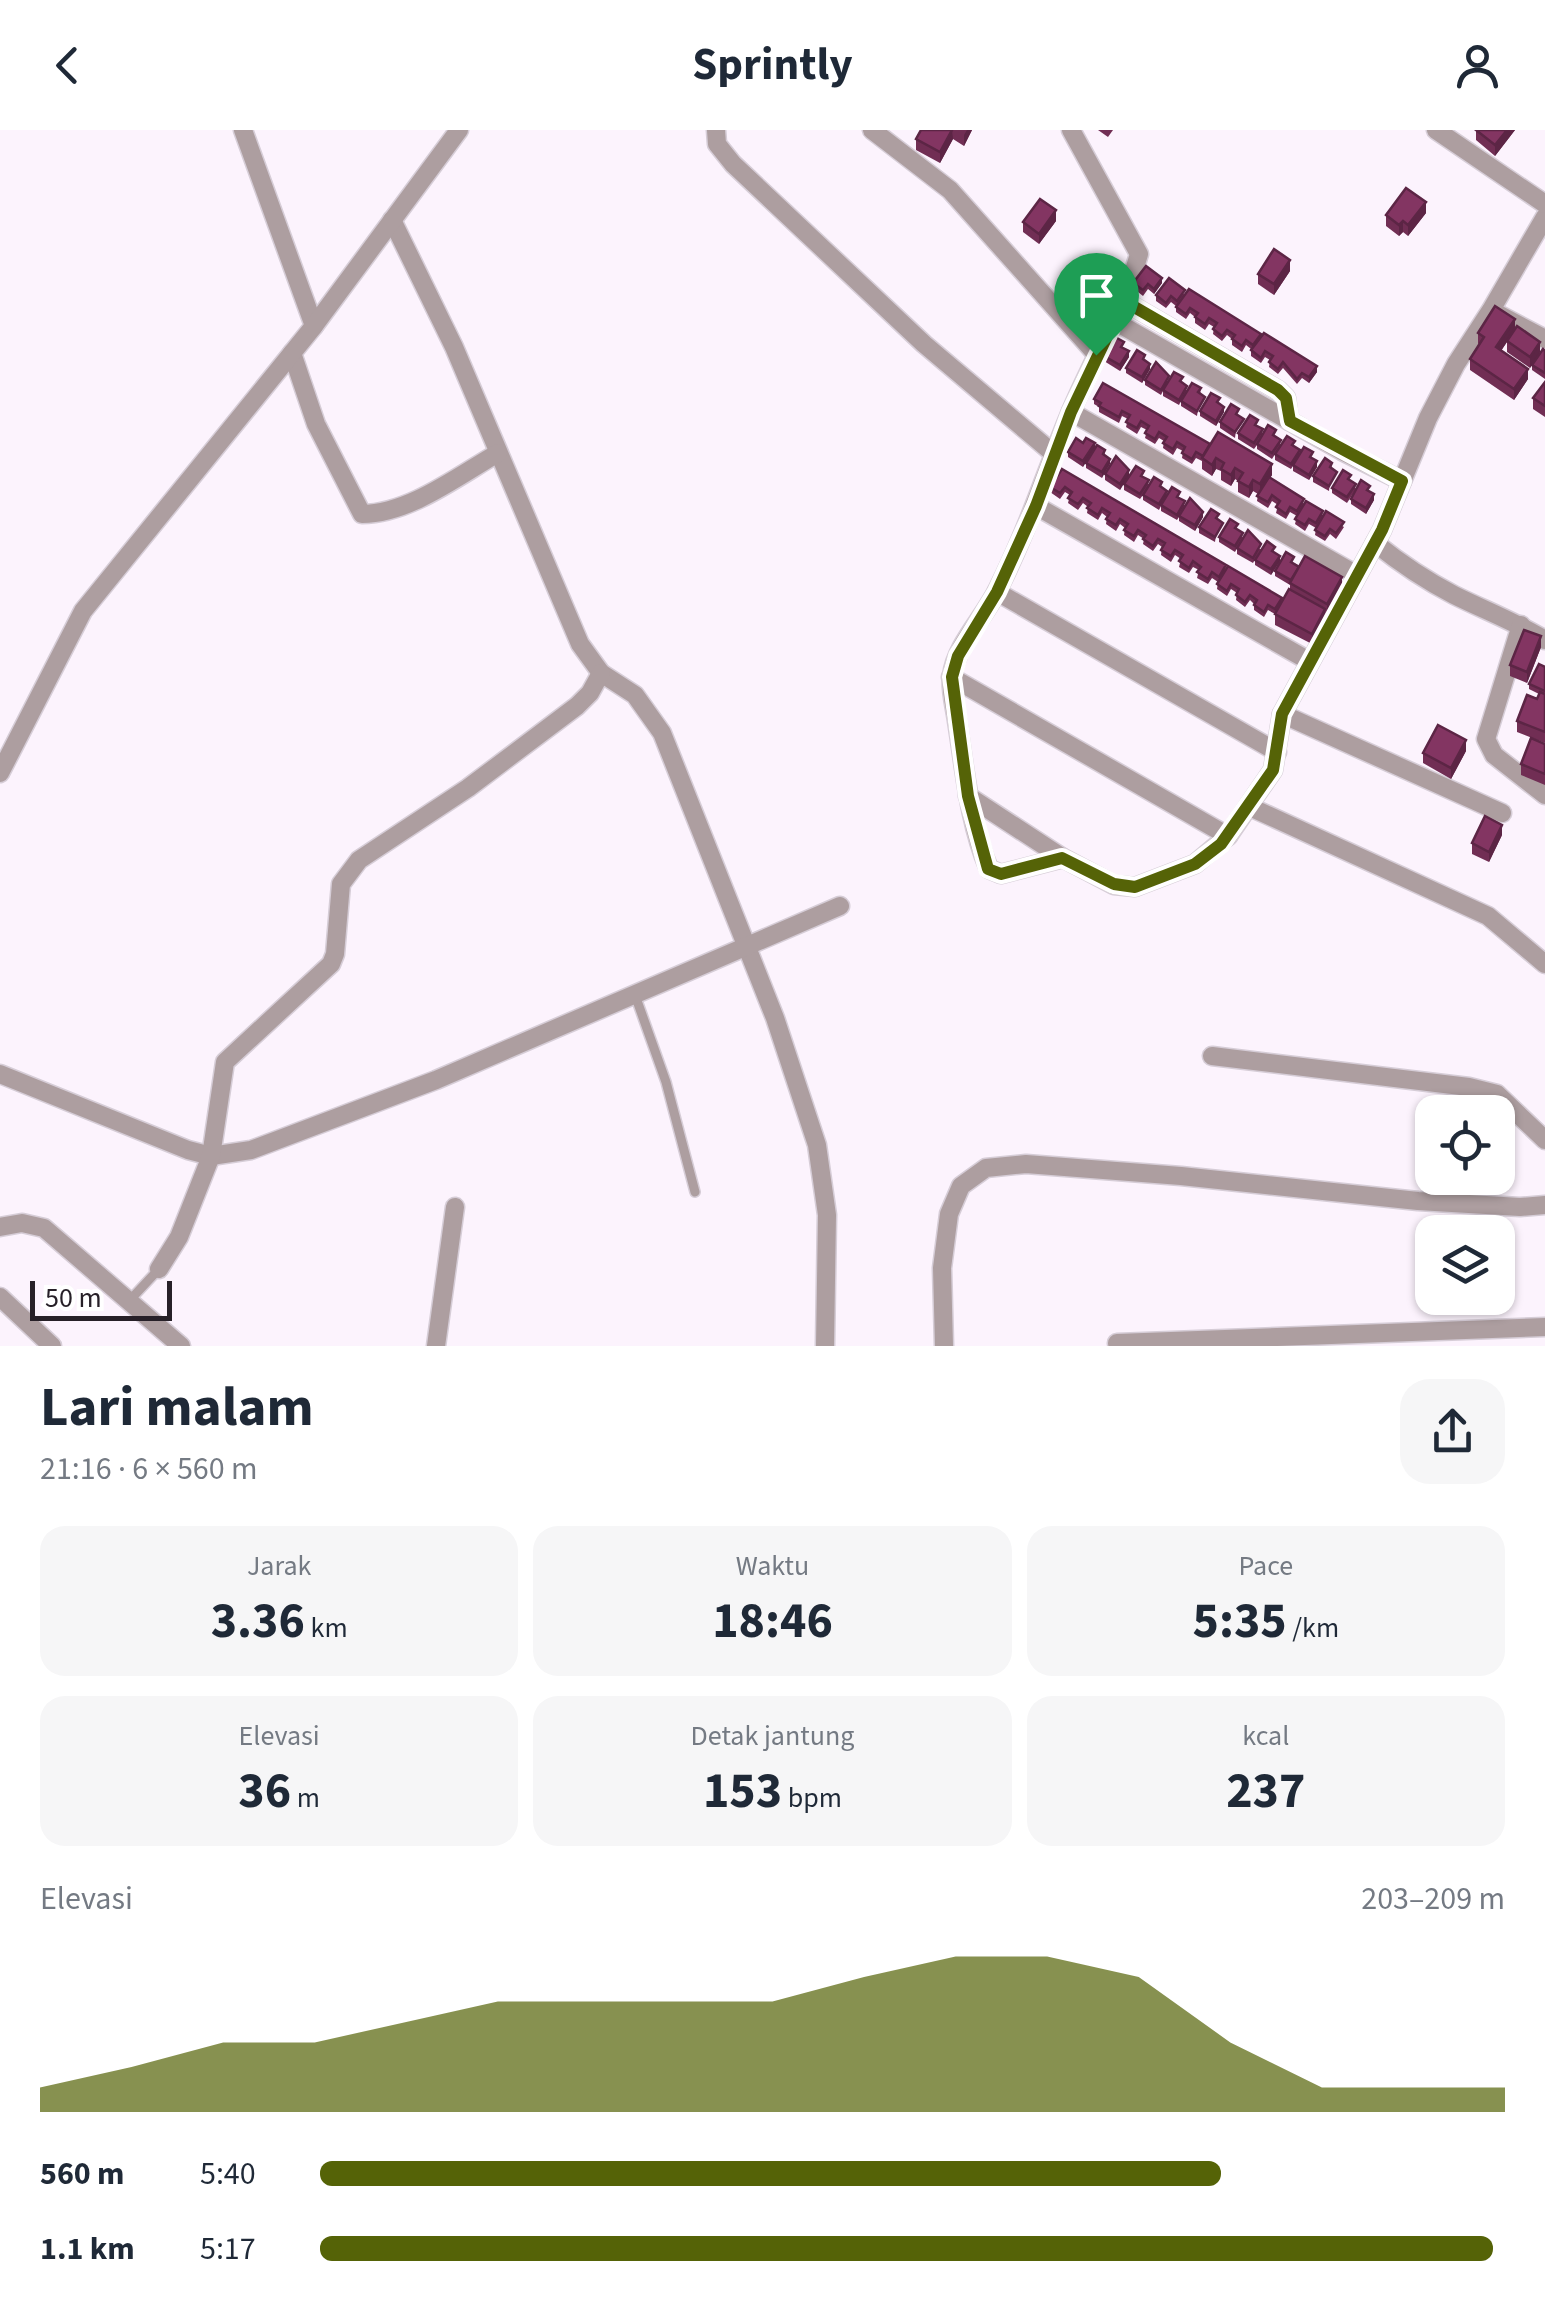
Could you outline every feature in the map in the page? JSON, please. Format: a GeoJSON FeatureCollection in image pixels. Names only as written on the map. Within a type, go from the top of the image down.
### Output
{"type":"FeatureCollection","features":[{"type":"Feature","properties":{"kind":"street"},"geometry":{"type":"LineString","coordinates":[[243,130],[314,326]]}},
{"type":"Feature","properties":{"kind":"street"},"geometry":{"type":"LineString","coordinates":[[0,773],[83,611],[314,326],[459,130]]}},
{"type":"Feature","properties":{"kind":"street"},"geometry":{"type":"LineString","coordinates":[[716,130],[717,144],[746,177],[924,344],[1054,454]]}},
{"type":"Feature","properties":{"kind":"street"},"geometry":{"type":"LineString","coordinates":[[872,130],[950,190],[1096,355]]}},
{"type":"Feature","properties":{"kind":"street"},"geometry":{"type":"LineString","coordinates":[[1062,858],[1001,874],[988,869],[968,796],[952,677],[958,656],[997,592],[1036,506],[1071,412],[1096,355],[1116,322],[1138,254],[1071,130]]}},
{"type":"Feature","properties":{"kind":"street"},"geometry":{"type":"LineString","coordinates":[[1436,130],[1545,204]]}},
{"type":"Feature","properties":{"kind":"street"},"geometry":{"type":"LineString","coordinates":[[968,796],[1062,858],[1114,884],[1135,887],[1195,864],[1228,836],[1273,770],[1282,714],[1374,544],[1428,418],[1545,216]]}},
{"type":"Feature","properties":{"kind":"street"},"geometry":{"type":"LineString","coordinates":[[392,220],[454,347],[580,644],[601,673],[634,695],[662,733],[749,946],[817,1145],[827,1215],[824,1346]]}},
{"type":"Feature","properties":{"kind":"street"},"geometry":{"type":"LineString","coordinates":[[1124,301],[1278,390],[1286,398],[1290,421]]}},
{"type":"Feature","properties":{"kind":"street"},"geometry":{"type":"LineString","coordinates":[[1492,310],[1545,339]]}},
{"type":"Feature","properties":{"kind":"street"},"geometry":{"type":"LineString","coordinates":[[1116,322],[1402,481]]}},
{"type":"Feature","properties":{"kind":"street"},"geometry":{"type":"LineString","coordinates":[[292,353],[316,424],[362,514],[382,514],[398,507],[498,454]]}},
{"type":"Feature","properties":{"kind":"street"},"geometry":{"type":"LineString","coordinates":[[1071,412],[1357,574]]}},
{"type":"Feature","properties":{"kind":"street"},"geometry":{"type":"LineString","coordinates":[[1036,506],[1309,662]]}},
{"type":"Feature","properties":{"kind":"street"},"geometry":{"type":"LineString","coordinates":[[1374,544],[1455,595],[1545,640]]}},
{"type":"Feature","properties":{"kind":"street"},"geometry":{"type":"LineString","coordinates":[[997,592],[1276,752]]}},
{"type":"Feature","properties":{"kind":"street"},"geometry":{"type":"LineString","coordinates":[[1521,625],[1486,739],[1494,755],[1545,795]]}},
{"type":"Feature","properties":{"kind":"street"},"geometry":{"type":"LineString","coordinates":[[159,1269],[179,1237],[211,1156],[224,1062],[331,964],[342,884],[359,860],[468,788],[577,706],[601,673]]}},
{"type":"Feature","properties":{"kind":"street"},"geometry":{"type":"LineString","coordinates":[[952,677],[1228,836]]}},
{"type":"Feature","properties":{"kind":"street"},"geometry":{"type":"LineString","coordinates":[[1282,714],[1502,813]]}},
{"type":"Feature","properties":{"kind":"street"},"geometry":{"type":"LineString","coordinates":[[1250,808],[1488,916],[1545,964]]}},
{"type":"Feature","properties":{"kind":"street"},"geometry":{"type":"LineString","coordinates":[[0,1074],[188,1150],[211,1156],[251,1150],[399,1094],[840,906]]}},
{"type":"Feature","properties":{"kind":"street"},"geometry":{"type":"LineString","coordinates":[[1212,1056],[1469,1087],[1498,1094],[1545,1140]]}},
{"type":"Feature","properties":{"kind":"street"},"geometry":{"type":"LineString","coordinates":[[944,1346],[942,1268],[949,1214],[960,1186],[986,1168],[1026,1164],[1418,1201],[1545,1205]]}},
{"type":"Feature","properties":{"kind":"street"},"geometry":{"type":"LineString","coordinates":[[436,1346],[454,1207]]}},
{"type":"Feature","properties":{"kind":"street"},"geometry":{"type":"LineString","coordinates":[[0,1227],[22,1223],[44,1228],[181,1346]]}},
{"type":"Feature","properties":{"kind":"street"},"geometry":{"type":"LineString","coordinates":[[0,1297],[52,1346]]}},
{"type":"Feature","properties":{"kind":"street"},"geometry":{"type":"LineString","coordinates":[[1117,1343],[1545,1327]]}},
{"type":"Feature","properties":{"kind":"lane"},"geometry":{"type":"LineString","coordinates":[[635,995],[666,1082],[694,1192]]}},
{"type":"Feature","properties":{"kind":"lane"},"geometry":{"type":"LineString","coordinates":[[130,1301],[159,1269]]}},
{"type":"Feature","properties":{"kind":"building"},"geometry":{"type":"Polygon","coordinates":[[[921,130],[952,130],[940,152],[916,139],[921,130]]]}},
{"type":"Feature","properties":{"kind":"building"},"geometry":{"type":"Polygon","coordinates":[[[1476,130],[1507,130],[1495,145],[1476,130]]]}},
{"type":"Feature","properties":{"kind":"building"},"geometry":{"type":"Polygon","coordinates":[[[1406,188],[1426,202],[1408,225],[1403,221],[1399,225],[1386,215],[1406,188]]]}},
{"type":"Feature","properties":{"kind":"building"},"geometry":{"type":"Polygon","coordinates":[[[1040,199],[1056,210],[1039,234],[1023,222],[1040,199]]]}},
{"type":"Feature","properties":{"kind":"building"},"geometry":{"type":"Polygon","coordinates":[[[1274,249],[1290,260],[1274,284],[1258,274],[1274,249]]]}},
{"type":"Feature","properties":{"kind":"building"},"geometry":{"type":"Polygon","coordinates":[[[1146,266],[1162,278],[1154,289],[1148,284],[1143,290],[1133,283],[1146,266]]]}},
{"type":"Feature","properties":{"kind":"building"},"geometry":{"type":"Polygon","coordinates":[[[1169,278],[1185,290],[1177,301],[1171,296],[1166,303],[1156,295],[1169,278]]]}},
{"type":"Feature","properties":{"kind":"building"},"geometry":{"type":"Polygon","coordinates":[[[1189,289],[1261,334],[1253,345],[1246,340],[1242,346],[1227,330],[1222,336],[1213,329],[1217,323],[1209,318],[1205,324],[1190,308],[1186,314],[1176,307],[1189,289]]]}},
{"type":"Feature","properties":{"kind":"building"},"geometry":{"type":"Polygon","coordinates":[[[1495,306],[1515,319],[1496,347],[1528,369],[1514,389],[1470,359],[1484,337],[1478,333],[1495,306]]]}},
{"type":"Feature","properties":{"kind":"building"},"geometry":{"type":"Polygon","coordinates":[[[1517,326],[1540,342],[1530,357],[1507,341],[1517,326]]]}},
{"type":"Feature","properties":{"kind":"building"},"geometry":{"type":"Polygon","coordinates":[[[1264,333],[1317,366],[1309,377],[1302,373],[1297,379],[1283,362],[1278,369],[1269,362],[1273,356],[1265,351],[1261,358],[1251,350],[1264,333]]]}},
{"type":"Feature","properties":{"kind":"building"},"geometry":{"type":"Polygon","coordinates":[[[1115,337],[1129,351],[1120,365],[1104,356],[1115,337]]]}},
{"type":"Feature","properties":{"kind":"building"},"geometry":{"type":"Polygon","coordinates":[[[1137,350],[1150,364],[1142,377],[1126,368],[1137,350]]]}},
{"type":"Feature","properties":{"kind":"building"},"geometry":{"type":"Polygon","coordinates":[[[1545,351],[1545,373],[1532,365],[1545,351]]]}},
{"type":"Feature","properties":{"kind":"building"},"geometry":{"type":"Polygon","coordinates":[[[1156,362],[1169,376],[1161,390],[1145,380],[1156,362]]]}},
{"type":"Feature","properties":{"kind":"building"},"geometry":{"type":"Polygon","coordinates":[[[1174,372],[1183,377],[1180,381],[1187,386],[1179,400],[1163,390],[1174,372]]]}},
{"type":"Feature","properties":{"kind":"building"},"geometry":{"type":"Polygon","coordinates":[[[1545,382],[1545,406],[1533,398],[1545,382]]]}},
{"type":"Feature","properties":{"kind":"building"},"geometry":{"type":"Polygon","coordinates":[[[1103,383],[1210,444],[1203,456],[1196,452],[1192,459],[1182,453],[1185,447],[1177,442],[1173,449],[1163,443],[1167,437],[1159,432],[1155,439],[1145,433],[1149,426],[1141,421],[1137,428],[1126,422],[1130,415],[1122,411],[1119,417],[1099,406],[1101,403],[1094,399],[1103,383]]]}},
{"type":"Feature","properties":{"kind":"building"},"geometry":{"type":"Polygon","coordinates":[[[1192,383],[1201,388],[1198,392],[1205,397],[1197,411],[1181,401],[1192,383]]]}},
{"type":"Feature","properties":{"kind":"building"},"geometry":{"type":"Polygon","coordinates":[[[1211,393],[1220,398],[1217,402],[1224,407],[1216,421],[1200,411],[1211,393]]]}},
{"type":"Feature","properties":{"kind":"building"},"geometry":{"type":"Polygon","coordinates":[[[1231,404],[1244,419],[1235,432],[1220,422],[1231,404]]]}},
{"type":"Feature","properties":{"kind":"building"},"geometry":{"type":"Polygon","coordinates":[[[1250,415],[1258,420],[1255,425],[1263,429],[1254,443],[1238,433],[1250,415]]]}},
{"type":"Feature","properties":{"kind":"building"},"geometry":{"type":"Polygon","coordinates":[[[1268,425],[1281,440],[1272,453],[1257,444],[1268,425]]]}},
{"type":"Feature","properties":{"kind":"building"},"geometry":{"type":"Polygon","coordinates":[[[1218,432],[1272,464],[1260,484],[1253,480],[1249,487],[1238,481],[1243,473],[1235,468],[1231,475],[1221,469],[1224,463],[1216,458],[1212,465],[1202,458],[1218,432]]]}},
{"type":"Feature","properties":{"kind":"building"},"geometry":{"type":"Polygon","coordinates":[[[1287,436],[1300,450],[1291,464],[1275,454],[1287,436]]]}},
{"type":"Feature","properties":{"kind":"building"},"geometry":{"type":"Polygon","coordinates":[[[1076,438],[1083,443],[1086,438],[1095,443],[1083,461],[1068,452],[1076,438]]]}},
{"type":"Feature","properties":{"kind":"building"},"geometry":{"type":"Polygon","coordinates":[[[1097,445],[1110,459],[1102,472],[1086,463],[1097,445]]]}},
{"type":"Feature","properties":{"kind":"building"},"geometry":{"type":"Polygon","coordinates":[[[1304,447],[1313,452],[1310,457],[1317,461],[1309,475],[1293,465],[1304,447]]]}},
{"type":"Feature","properties":{"kind":"building"},"geometry":{"type":"Polygon","coordinates":[[[1116,456],[1129,470],[1120,484],[1105,474],[1116,456]]]}},
{"type":"Feature","properties":{"kind":"building"},"geometry":{"type":"Polygon","coordinates":[[[1325,458],[1337,472],[1329,486],[1313,476],[1325,458]]]}},
{"type":"Feature","properties":{"kind":"building"},"geometry":{"type":"Polygon","coordinates":[[[1136,466],[1144,471],[1141,476],[1149,480],[1140,494],[1124,484],[1136,466]]]}},
{"type":"Feature","properties":{"kind":"building"},"geometry":{"type":"Polygon","coordinates":[[[1062,469],[1226,565],[1219,577],[1212,572],[1208,579],[1197,572],[1201,567],[1193,561],[1189,568],[1179,561],[1183,555],[1175,550],[1171,556],[1161,550],[1165,543],[1158,539],[1153,546],[1138,530],[1134,536],[1124,530],[1128,524],[1120,519],[1116,525],[1106,519],[1110,513],[1102,508],[1098,515],[1087,508],[1091,503],[1083,498],[1078,504],[1068,498],[1072,492],[1065,487],[1060,493],[1050,487],[1062,469]]]}},
{"type":"Feature","properties":{"kind":"building"},"geometry":{"type":"Polygon","coordinates":[[[1343,470],[1356,484],[1347,497],[1332,488],[1343,470]]]}},
{"type":"Feature","properties":{"kind":"building"},"geometry":{"type":"Polygon","coordinates":[[[1154,477],[1167,491],[1159,504],[1143,495],[1154,477]]]}},
{"type":"Feature","properties":{"kind":"building"},"geometry":{"type":"Polygon","coordinates":[[[1269,477],[1304,499],[1297,511],[1290,507],[1286,514],[1276,507],[1280,501],[1272,495],[1268,502],[1257,496],[1269,477]]]}},
{"type":"Feature","properties":{"kind":"building"},"geometry":{"type":"Polygon","coordinates":[[[1361,480],[1374,494],[1366,508],[1351,499],[1361,480]]]}},
{"type":"Feature","properties":{"kind":"building"},"geometry":{"type":"Polygon","coordinates":[[[1172,487],[1180,492],[1177,497],[1185,501],[1177,515],[1161,505],[1172,487]]]}},
{"type":"Feature","properties":{"kind":"building"},"geometry":{"type":"Polygon","coordinates":[[[1190,498],[1203,512],[1195,525],[1179,516],[1190,498]]]}},
{"type":"Feature","properties":{"kind":"building"},"geometry":{"type":"Polygon","coordinates":[[[1306,501],[1323,511],[1316,523],[1309,519],[1305,525],[1295,519],[1306,501]]]}},
{"type":"Feature","properties":{"kind":"building"},"geometry":{"type":"Polygon","coordinates":[[[1211,509],[1223,523],[1215,537],[1199,527],[1211,509]]]}},
{"type":"Feature","properties":{"kind":"building"},"geometry":{"type":"Polygon","coordinates":[[[1326,511],[1344,522],[1336,533],[1330,529],[1325,536],[1315,530],[1326,511]]]}},
{"type":"Feature","properties":{"kind":"building"},"geometry":{"type":"Polygon","coordinates":[[[1230,519],[1243,533],[1235,546],[1219,537],[1230,519]]]}},
{"type":"Feature","properties":{"kind":"building"},"geometry":{"type":"Polygon","coordinates":[[[1248,530],[1261,544],[1253,558],[1237,548],[1248,530]]]}},
{"type":"Feature","properties":{"kind":"building"},"geometry":{"type":"Polygon","coordinates":[[[1267,541],[1280,556],[1271,569],[1255,560],[1267,541]]]}},
{"type":"Feature","properties":{"kind":"building"},"geometry":{"type":"Polygon","coordinates":[[[1286,552],[1299,567],[1291,580],[1275,571],[1286,552]]]}},
{"type":"Feature","properties":{"kind":"building"},"geometry":{"type":"Polygon","coordinates":[[[1305,556],[1342,577],[1327,604],[1290,583],[1305,556]]]}},
{"type":"Feature","properties":{"kind":"building"},"geometry":{"type":"Polygon","coordinates":[[[1228,566],[1282,598],[1275,609],[1268,605],[1264,612],[1254,605],[1257,600],[1250,595],[1245,602],[1236,595],[1239,589],[1231,584],[1227,591],[1217,584],[1228,566]]]}},
{"type":"Feature","properties":{"kind":"building"},"geometry":{"type":"Polygon","coordinates":[[[1289,589],[1325,609],[1312,634],[1275,614],[1289,589]]]}},
{"type":"Feature","properties":{"kind":"building"},"geometry":{"type":"Polygon","coordinates":[[[1524,630],[1541,636],[1527,672],[1510,665],[1524,630]]]}},
{"type":"Feature","properties":{"kind":"building"},"geometry":{"type":"Polygon","coordinates":[[[1539,664],[1545,667],[1545,691],[1529,684],[1539,664]]]}},
{"type":"Feature","properties":{"kind":"building"},"geometry":{"type":"Polygon","coordinates":[[[1540,692],[1545,694],[1545,732],[1517,721],[1527,695],[1537,699],[1540,692]]]}},
{"type":"Feature","properties":{"kind":"building"},"geometry":{"type":"Polygon","coordinates":[[[1438,725],[1466,740],[1451,768],[1423,753],[1438,725]]]}},
{"type":"Feature","properties":{"kind":"building"},"geometry":{"type":"Polygon","coordinates":[[[1531,738],[1545,744],[1545,774],[1521,764],[1531,738]]]}},
{"type":"Feature","properties":{"kind":"building"},"geometry":{"type":"Polygon","coordinates":[[[1485,816],[1502,825],[1489,852],[1472,843],[1485,816]]]}},
{"type":"Feature","properties":{"kind":"route"},"geometry":{"type":"LineString","coordinates":[[1124,301],[1278,390],[1286,398],[1290,421],[1402,481],[1382,530],[1282,714],[1273,770],[1250,808],[1221,844],[1195,864],[1135,887],[1114,884],[1062,858],[1018,872],[1001,874],[988,869],[968,796],[952,677],[958,656],[997,592],[1036,506],[1096,355],[1124,301]]}}]}
